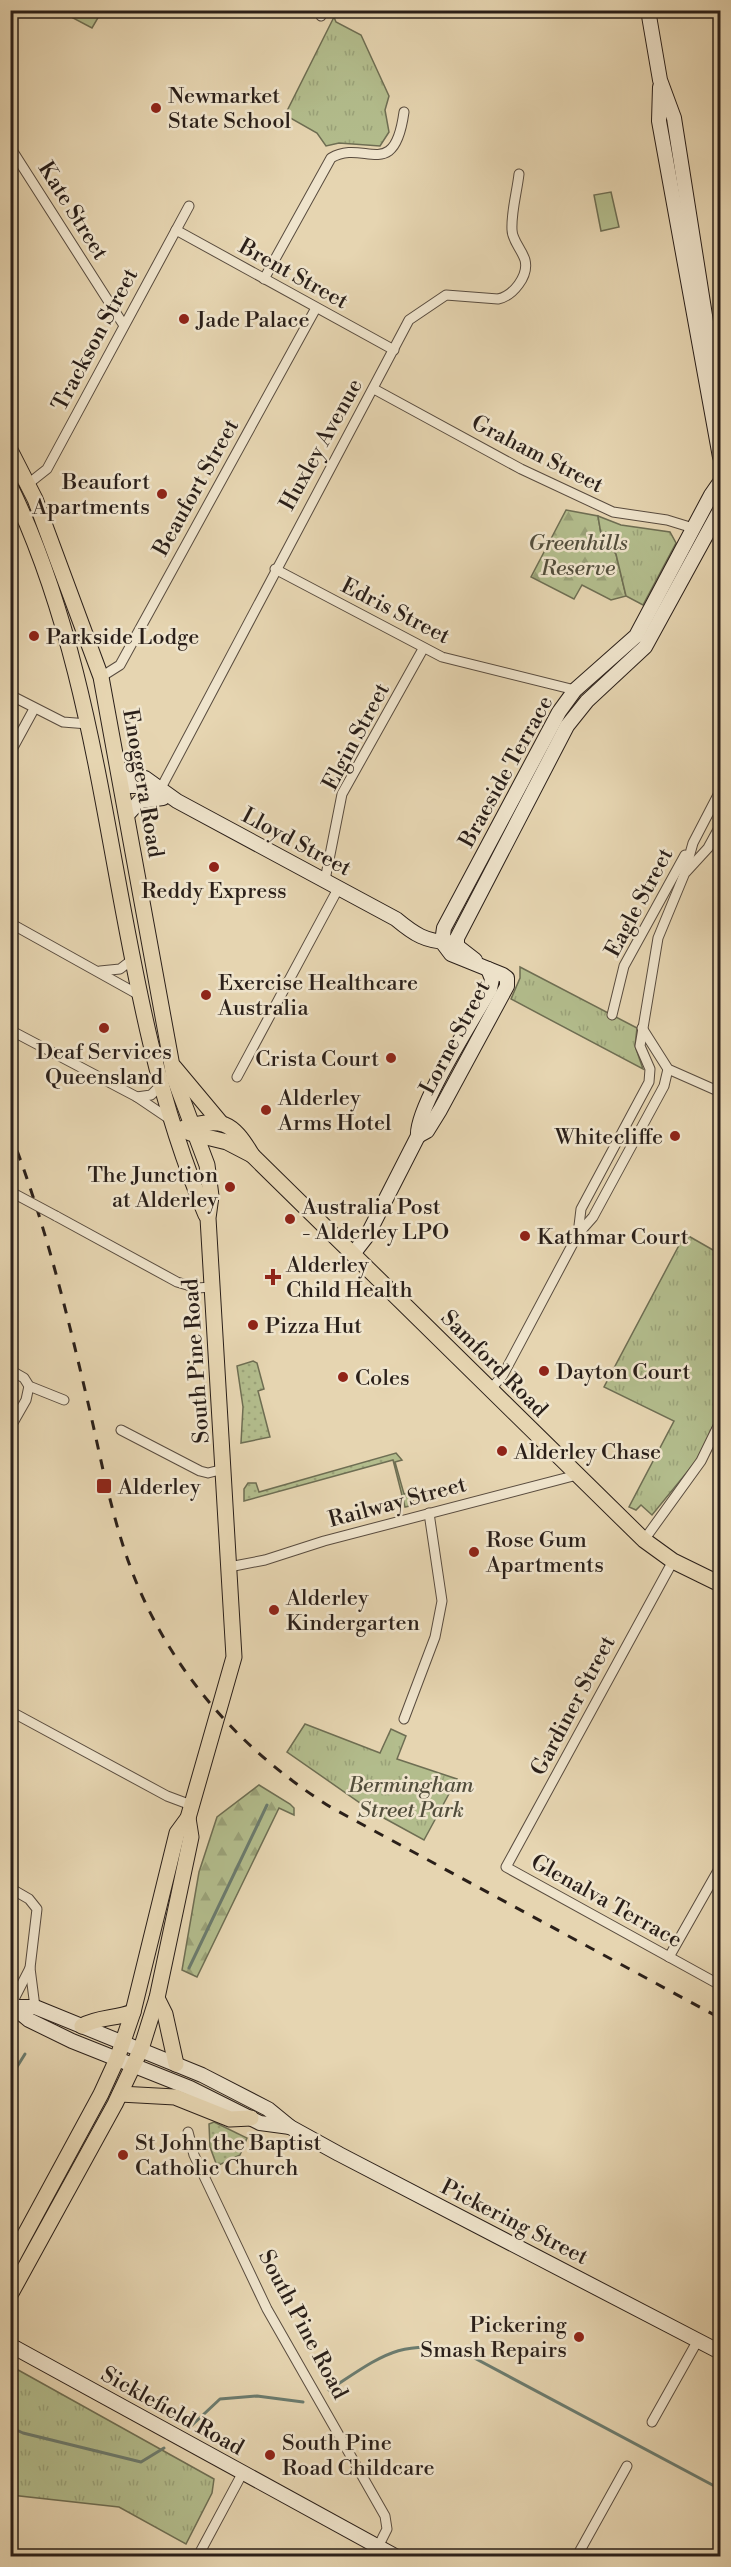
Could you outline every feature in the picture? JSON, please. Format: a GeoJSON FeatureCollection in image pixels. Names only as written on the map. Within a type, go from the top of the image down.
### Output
{"type":"FeatureCollection","features":[{"type":"Feature","properties":{"kind":"main road"},"geometry":{"type":"LineString","coordinates":[[648,10],[660,80],[674,118],[720,411]]}},
{"type":"Feature","properties":{"kind":"main road"},"geometry":{"type":"LineString","coordinates":[[660,80],[659,121],[720,457]]}},
{"type":"Feature","properties":{"kind":"main road","name":"Enoggera Road"},"geometry":{"type":"LineString","coordinates":[[10,450],[28,484],[101,677],[178,1089],[197,1127]]}},
{"type":"Feature","properties":{"kind":"main road","name":"Braeside Terrace"},"geometry":{"type":"LineString","coordinates":[[451,944],[559,712],[575,690],[636,636],[720,482]]}},
{"type":"Feature","properties":{"kind":"main road","name":"Enoggera Road"},"geometry":{"type":"LineString","coordinates":[[10,486],[53,597],[88,724],[133,959],[161,1085],[175,1128]]}},
{"type":"Feature","properties":{"kind":"main road"},"geometry":{"type":"LineString","coordinates":[[705,507],[713,503],[718,507],[719,512]]}},
{"type":"Feature","properties":{"kind":"main road","name":"Braeside Terrace"},"geometry":{"type":"LineString","coordinates":[[451,944],[567,726],[587,701],[645,647],[719,512]]}},
{"type":"Feature","properties":{"kind":"main road"},"geometry":{"type":"LineString","coordinates":[[88,724],[110,720]]}},
{"type":"Feature","properties":{"kind":"main road","name":"Lloyd Street"},"geometry":{"type":"LineString","coordinates":[[120,779],[136,774],[158,793],[339,887],[396,919],[428,941],[451,944]]}},
{"type":"Feature","properties":{"kind":"main road"},"geometry":{"type":"LineString","coordinates":[[101,788],[120,779]]}},
{"type":"Feature","properties":{"kind":"main road"},"geometry":{"type":"LineString","coordinates":[[127,815],[138,801],[158,793]]}},
{"type":"Feature","properties":{"kind":"main road","name":"Lorne Street"},"geometry":{"type":"LineString","coordinates":[[352,1254],[367,1236],[418,1136],[427,1131],[506,990],[506,976],[482,966],[451,944]]}},
{"type":"Feature","properties":{"kind":"main road"},"geometry":{"type":"LineString","coordinates":[[174,1067],[220,1122]]}},
{"type":"Feature","properties":{"kind":"main road"},"geometry":{"type":"LineString","coordinates":[[197,1127],[211,1109]]}},
{"type":"Feature","properties":{"kind":"main road","name":"Samford Road"},"geometry":{"type":"LineString","coordinates":[[175,1128],[197,1127],[220,1122],[243,1140],[252,1155],[644,1540],[673,1561],[720,1584]]}},
{"type":"Feature","properties":{"kind":"main road","name":"Samford Road"},"geometry":{"type":"LineString","coordinates":[[197,1127],[252,1155]]}},
{"type":"Feature","properties":{"kind":"main road","name":"South Pine Road"},"geometry":{"type":"LineString","coordinates":[[117,2059],[133,2012],[177,1833],[189,1811],[234,1663],[208,1218],[211,1199],[208,1170],[197,1127]]}},
{"type":"Feature","properties":{"kind":"main road","name":"South Pine Road"},"geometry":{"type":"LineString","coordinates":[[175,1128],[208,1218]]}},
{"type":"Feature","properties":{"kind":"main road","name":"South Pine Road"},"geometry":{"type":"LineString","coordinates":[[134,2066],[157,1998],[191,1837],[189,1811]]}},
{"type":"Feature","properties":{"kind":"main road"},"geometry":{"type":"LineString","coordinates":[[157,1998],[165,2014],[176,2064]]}},
{"type":"Feature","properties":{"kind":"main road"},"geometry":{"type":"LineString","coordinates":[[12,2005],[34,2007]]}},
{"type":"Feature","properties":{"kind":"main road","name":"Pickering Street"},"geometry":{"type":"LineString","coordinates":[[12,2005],[39,2026],[190,2088],[260,2123],[290,2127]]}},
{"type":"Feature","properties":{"kind":"main road","name":"Pickering Street"},"geometry":{"type":"LineString","coordinates":[[34,2007],[176,2064],[268,2109],[290,2127],[720,2352]]}},
{"type":"Feature","properties":{"kind":"main road"},"geometry":{"type":"LineString","coordinates":[[82,2026],[95,2018],[116,2017],[133,2012]]}},
{"type":"Feature","properties":{"kind":"main road"},"geometry":{"type":"LineString","coordinates":[[10,2262],[101,2094],[117,2059]]}},
{"type":"Feature","properties":{"kind":"main road"},"geometry":{"type":"LineString","coordinates":[[10,2295],[134,2066]]}},
{"type":"Feature","properties":{"kind":"main road"},"geometry":{"type":"LineString","coordinates":[[120,2094],[175,2097],[230,2119],[251,2118]]}},
{"type":"Feature","properties":{"kind":"main road","name":"Sicklefield Road"},"geometry":{"type":"LineString","coordinates":[[10,2344],[378,2547]]}},
{"type":"Feature","properties":{"kind":"main road"},"geometry":{"type":"LineString","coordinates":[[378,2547],[395,2556]]}},
{"type":"Feature","properties":{"kind":"street"},"geometry":{"type":"LineString","coordinates":[[264,279],[331,158],[338,153],[374,156],[386,153],[394,146],[401,129],[404,112]]}},
{"type":"Feature","properties":{"kind":"street","name":"Kate Street"},"geometry":{"type":"LineString","coordinates":[[10,147],[123,324]]}},
{"type":"Feature","properties":{"kind":"street","name":"Huxley Avenue"},"geometry":{"type":"LineString","coordinates":[[158,793],[409,320],[446,295],[506,298],[519,285],[526,269],[525,261],[512,232],[519,174]]}},
{"type":"Feature","properties":{"kind":"street","name":"Trackson Street"},"geometry":{"type":"LineString","coordinates":[[28,484],[47,469],[123,324],[189,206]]}},
{"type":"Feature","properties":{"kind":"street","name":"Brent Street"},"geometry":{"type":"LineString","coordinates":[[176,230],[394,350]]}},
{"type":"Feature","properties":{"kind":"street","name":"Beaufort Street"},"geometry":{"type":"LineString","coordinates":[[101,677],[120,665],[316,308]]}},
{"type":"Feature","properties":{"kind":"street","name":"Graham Street"},"geometry":{"type":"LineString","coordinates":[[374,389],[522,469],[613,512],[668,520],[693,528]]}},
{"type":"Feature","properties":{"kind":"street","name":"Edris Street"},"geometry":{"type":"LineString","coordinates":[[275,569],[442,657],[575,690]]}},
{"type":"Feature","properties":{"kind":"street","name":"Elgin Street"},"geometry":{"type":"LineString","coordinates":[[325,880],[342,794],[423,649]]}},
{"type":"Feature","properties":{"kind":"street"},"geometry":{"type":"LineString","coordinates":[[10,695],[63,722],[88,724]]}},
{"type":"Feature","properties":{"kind":"street"},"geometry":{"type":"LineString","coordinates":[[10,753],[34,709]]}},
{"type":"Feature","properties":{"kind":"street","name":"Eagle Street"},"geometry":{"type":"LineString","coordinates":[[612,1015],[624,966],[720,791]]}},
{"type":"Feature","properties":{"kind":"street","name":"Eagle Street"},"geometry":{"type":"LineString","coordinates":[[684,875],[708,848],[720,826]]}},
{"type":"Feature","properties":{"kind":"street","name":"Eagle Street"},"geometry":{"type":"LineString","coordinates":[[578,1234],[581,1209],[650,1082],[650,1069],[640,1049],[658,938],[684,875],[693,843]]}},
{"type":"Feature","properties":{"kind":"street"},"geometry":{"type":"LineString","coordinates":[[237,1077],[339,887]]}},
{"type":"Feature","properties":{"kind":"street"},"geometry":{"type":"LineString","coordinates":[[10,923],[100,971],[141,996]]}},
{"type":"Feature","properties":{"kind":"street"},"geometry":{"type":"LineString","coordinates":[[100,971],[120,969],[133,959]]}},
{"type":"Feature","properties":{"kind":"street"},"geometry":{"type":"LineString","coordinates":[[642,1028],[652,1048],[668,1070],[720,1092]]}},
{"type":"Feature","properties":{"kind":"street"},"geometry":{"type":"LineString","coordinates":[[10,1030],[137,1097],[175,1128]]}},
{"type":"Feature","properties":{"kind":"street"},"geometry":{"type":"LineString","coordinates":[[490,1390],[504,1375],[578,1234],[593,1217],[664,1086],[668,1070]]}},
{"type":"Feature","properties":{"kind":"street"},"geometry":{"type":"LineString","coordinates":[[137,1097],[151,1095],[161,1085]]}},
{"type":"Feature","properties":{"kind":"street"},"geometry":{"type":"LineString","coordinates":[[12,1192],[177,1282],[192,1287],[212,1287]]}},
{"type":"Feature","properties":{"kind":"street"},"geometry":{"type":"LineString","coordinates":[[10,1370],[24,1378],[29,1386],[64,1400]]}},
{"type":"Feature","properties":{"kind":"street"},"geometry":{"type":"LineString","coordinates":[[10,1428],[26,1400],[29,1386]]}},
{"type":"Feature","properties":{"kind":"street"},"geometry":{"type":"LineString","coordinates":[[644,1540],[701,1461],[720,1422]]}},
{"type":"Feature","properties":{"kind":"street"},"geometry":{"type":"LineString","coordinates":[[121,1430],[200,1471],[208,1473],[224,1469]]}},
{"type":"Feature","properties":{"kind":"street","name":"Railway Street"},"geometry":{"type":"LineString","coordinates":[[229,1567],[265,1560],[324,1540],[577,1475]]}},
{"type":"Feature","properties":{"kind":"street"},"geometry":{"type":"LineString","coordinates":[[404,1719],[435,1636],[442,1601],[429,1513]]}},
{"type":"Feature","properties":{"kind":"street","name":"Gardiner Street"},"geometry":{"type":"LineString","coordinates":[[506,1868],[673,1561]]}},
{"type":"Feature","properties":{"kind":"street"},"geometry":{"type":"LineString","coordinates":[[10,1711],[167,1796],[189,1811]]}},
{"type":"Feature","properties":{"kind":"street"},"geometry":{"type":"LineString","coordinates":[[669,1956],[720,1867]]}},
{"type":"Feature","properties":{"kind":"street","name":"Glenalva Terrace"},"geometry":{"type":"LineString","coordinates":[[506,1868],[720,1985]]}},
{"type":"Feature","properties":{"kind":"street"},"geometry":{"type":"LineString","coordinates":[[10,1888],[29,1899],[37,1909],[30,1968],[34,2007]]}},
{"type":"Feature","properties":{"kind":"street"},"geometry":{"type":"LineString","coordinates":[[12,2005],[30,1968]]}},
{"type":"Feature","properties":{"kind":"street","name":"South Pine Road"},"geometry":{"type":"LineString","coordinates":[[188,2132],[194,2155],[267,2309],[385,2516],[387,2529],[378,2547]]}},
{"type":"Feature","properties":{"kind":"street"},"geometry":{"type":"LineString","coordinates":[[652,2422],[698,2340]]}},
{"type":"Feature","properties":{"kind":"street"},"geometry":{"type":"LineString","coordinates":[[577,2556],[627,2466]]}},
{"type":"Feature","properties":{"kind":"street"},"geometry":{"type":"LineString","coordinates":[[198,2556],[242,2474]]}},
{"type":"Feature","properties":{"kind":"green space"},"geometry":{"type":"Polygon","coordinates":[[[77,10],[102,11],[92,28],[73,18],[77,10]]]}},
{"type":"Feature","properties":{"kind":"green space"},"geometry":{"type":"Polygon","coordinates":[[[334,17],[336,22],[361,35],[389,96],[385,110],[389,132],[380,146],[339,143],[326,146],[317,133],[285,115],[334,17]]]}},
{"type":"Feature","properties":{"kind":"green space"},"geometry":{"type":"Polygon","coordinates":[[[611,192],[619,227],[601,231],[594,195],[611,192]]]}},
{"type":"Feature","properties":{"kind":"green space","name":"Greenhills Reserve"},"geometry":{"type":"Polygon","coordinates":[[[566,510],[598,516],[601,534],[616,554],[626,596],[611,600],[582,585],[574,599],[531,577],[566,510]]]}},
{"type":"Feature","properties":{"kind":"green space","name":"Greenhills Reserve"},"geometry":{"type":"Polygon","coordinates":[[[598,516],[621,525],[670,532],[676,543],[643,605],[626,596],[616,554],[601,534],[598,516]]]}},
{"type":"Feature","properties":{"kind":"green space"},"geometry":{"type":"Polygon","coordinates":[[[520,967],[637,1028],[635,1046],[643,1069],[511,999],[520,978],[520,967]]]}},
{"type":"Feature","properties":{"kind":"green space"},"geometry":{"type":"Polygon","coordinates":[[[685,1234],[720,1254],[720,1412],[697,1460],[652,1515],[641,1505],[636,1510],[629,1507],[674,1421],[604,1387],[685,1234]]]}},
{"type":"Feature","properties":{"kind":"green space"},"geometry":{"type":"Polygon","coordinates":[[[253,1361],[257,1363],[264,1389],[258,1391],[270,1437],[241,1443],[243,1407],[237,1366],[253,1361]]]}},
{"type":"Feature","properties":{"kind":"green space"},"geometry":{"type":"Polygon","coordinates":[[[396,1453],[402,1460],[395,1462],[404,1494],[411,1492],[414,1505],[405,1507],[393,1460],[244,1501],[244,1489],[248,1483],[256,1483],[259,1492],[396,1453]]]}},
{"type":"Feature","properties":{"kind":"green space","name":"Bermingham Street Park"},"geometry":{"type":"Polygon","coordinates":[[[305,1724],[380,1753],[391,1729],[406,1736],[397,1759],[457,1779],[424,1840],[373,1812],[287,1752],[305,1724]]]}},
{"type":"Feature","properties":{"kind":"green space"},"geometry":{"type":"Polygon","coordinates":[[[259,1785],[290,1804],[294,1808],[294,1815],[279,1808],[197,1977],[182,1970],[199,1872],[217,1817],[259,1785]]]}},
{"type":"Feature","properties":{"kind":"green space"},"geometry":{"type":"Polygon","coordinates":[[[214,2122],[247,2138],[240,2155],[217,2166],[210,2147],[209,2124],[214,2122]]]}},
{"type":"Feature","properties":{"kind":"green space"},"geometry":{"type":"Polygon","coordinates":[[[11,2366],[214,2479],[212,2493],[186,2544],[119,2507],[11,2495],[11,2366]]]}},
{"type":"Feature","properties":{"kind":"waterway"},"geometry":{"type":"LineString","coordinates":[[189,1968],[267,1805]]}},
{"type":"Feature","properties":{"kind":"waterway"},"geometry":{"type":"LineString","coordinates":[[10,2078],[25,2054]]}},
{"type":"Feature","properties":{"kind":"waterway"},"geometry":{"type":"LineString","coordinates":[[329,2390],[378,2359],[392,2353],[424,2347],[465,2353],[720,2489]]}},
{"type":"Feature","properties":{"kind":"waterway"},"geometry":{"type":"LineString","coordinates":[[189,2428],[220,2399],[257,2396],[303,2402]]}},
{"type":"Feature","properties":{"kind":"waterway"},"geometry":{"type":"LineString","coordinates":[[10,2427],[23,2433],[141,2462],[164,2448]]}},
{"type":"Feature","properties":{"kind":"railway"},"geometry":{"type":"LineString","coordinates":[[10,1132],[23,1166],[54,1268],[118,1531],[126,1555],[161,1634],[201,1692],[248,1743],[274,1767],[332,1808],[720,2018]]}},
{"type":"Feature","properties":{"kind":"place","name":"Newmarket State School"},"geometry":{"type":"Point","coordinates":[156,108]}},
{"type":"Feature","properties":{"kind":"place","name":"Jade Palace"},"geometry":{"type":"Point","coordinates":[184,319]}},
{"type":"Feature","properties":{"kind":"place","name":"Beaufort Apartments"},"geometry":{"type":"Point","coordinates":[162,494]}},
{"type":"Feature","properties":{"kind":"place","name":"Parkside Lodge"},"geometry":{"type":"Point","coordinates":[34,636]}},
{"type":"Feature","properties":{"kind":"place","name":"Reddy Express"},"geometry":{"type":"Point","coordinates":[214,867]}},
{"type":"Feature","properties":{"kind":"place","name":"Exercise Healthcare Australia"},"geometry":{"type":"Point","coordinates":[206,995]}},
{"type":"Feature","properties":{"kind":"place","name":"Deaf Services Queensland"},"geometry":{"type":"Point","coordinates":[104,1028]}},
{"type":"Feature","properties":{"kind":"place","name":"Crista Court"},"geometry":{"type":"Point","coordinates":[391,1058]}},
{"type":"Feature","properties":{"kind":"place","name":"Alderley Arms Hotel"},"geometry":{"type":"Point","coordinates":[266,1110]}},
{"type":"Feature","properties":{"kind":"place","name":"Whitecliffe"},"geometry":{"type":"Point","coordinates":[675,1136]}},
{"type":"Feature","properties":{"kind":"place","name":"The Junction at Alderley"},"geometry":{"type":"Point","coordinates":[230,1187]}},
{"type":"Feature","properties":{"kind":"place","name":"Australia Post - Alderley LPO"},"geometry":{"type":"Point","coordinates":[290,1219]}},
{"type":"Feature","properties":{"kind":"place","name":"Kathmar Court"},"geometry":{"type":"Point","coordinates":[525,1236]}},
{"type":"Feature","properties":{"kind":"place","name":"Alderley Child Health"},"geometry":{"type":"Point","coordinates":[273,1277]}},
{"type":"Feature","properties":{"kind":"place","name":"Pizza Hut"},"geometry":{"type":"Point","coordinates":[253,1325]}},
{"type":"Feature","properties":{"kind":"place","name":"Dayton Court"},"geometry":{"type":"Point","coordinates":[544,1371]}},
{"type":"Feature","properties":{"kind":"place","name":"Coles"},"geometry":{"type":"Point","coordinates":[343,1377]}},
{"type":"Feature","properties":{"kind":"place","name":"Alderley Chase"},"geometry":{"type":"Point","coordinates":[502,1451]}},
{"type":"Feature","properties":{"kind":"place","name":"Alderley"},"geometry":{"type":"Point","coordinates":[104,1486]}},
{"type":"Feature","properties":{"kind":"place","name":"Rose Gum Apartments"},"geometry":{"type":"Point","coordinates":[474,1552]}},
{"type":"Feature","properties":{"kind":"place","name":"Alderley Kindergarten"},"geometry":{"type":"Point","coordinates":[274,1610]}},
{"type":"Feature","properties":{"kind":"place","name":"St John the Baptist Catholic Church"},"geometry":{"type":"Point","coordinates":[123,2155]}},
{"type":"Feature","properties":{"kind":"place","name":"Pickering Smash Repairs"},"geometry":{"type":"Point","coordinates":[579,2337]}},
{"type":"Feature","properties":{"kind":"place","name":"South Pine Road Childcare"},"geometry":{"type":"Point","coordinates":[270,2455]}}]}
